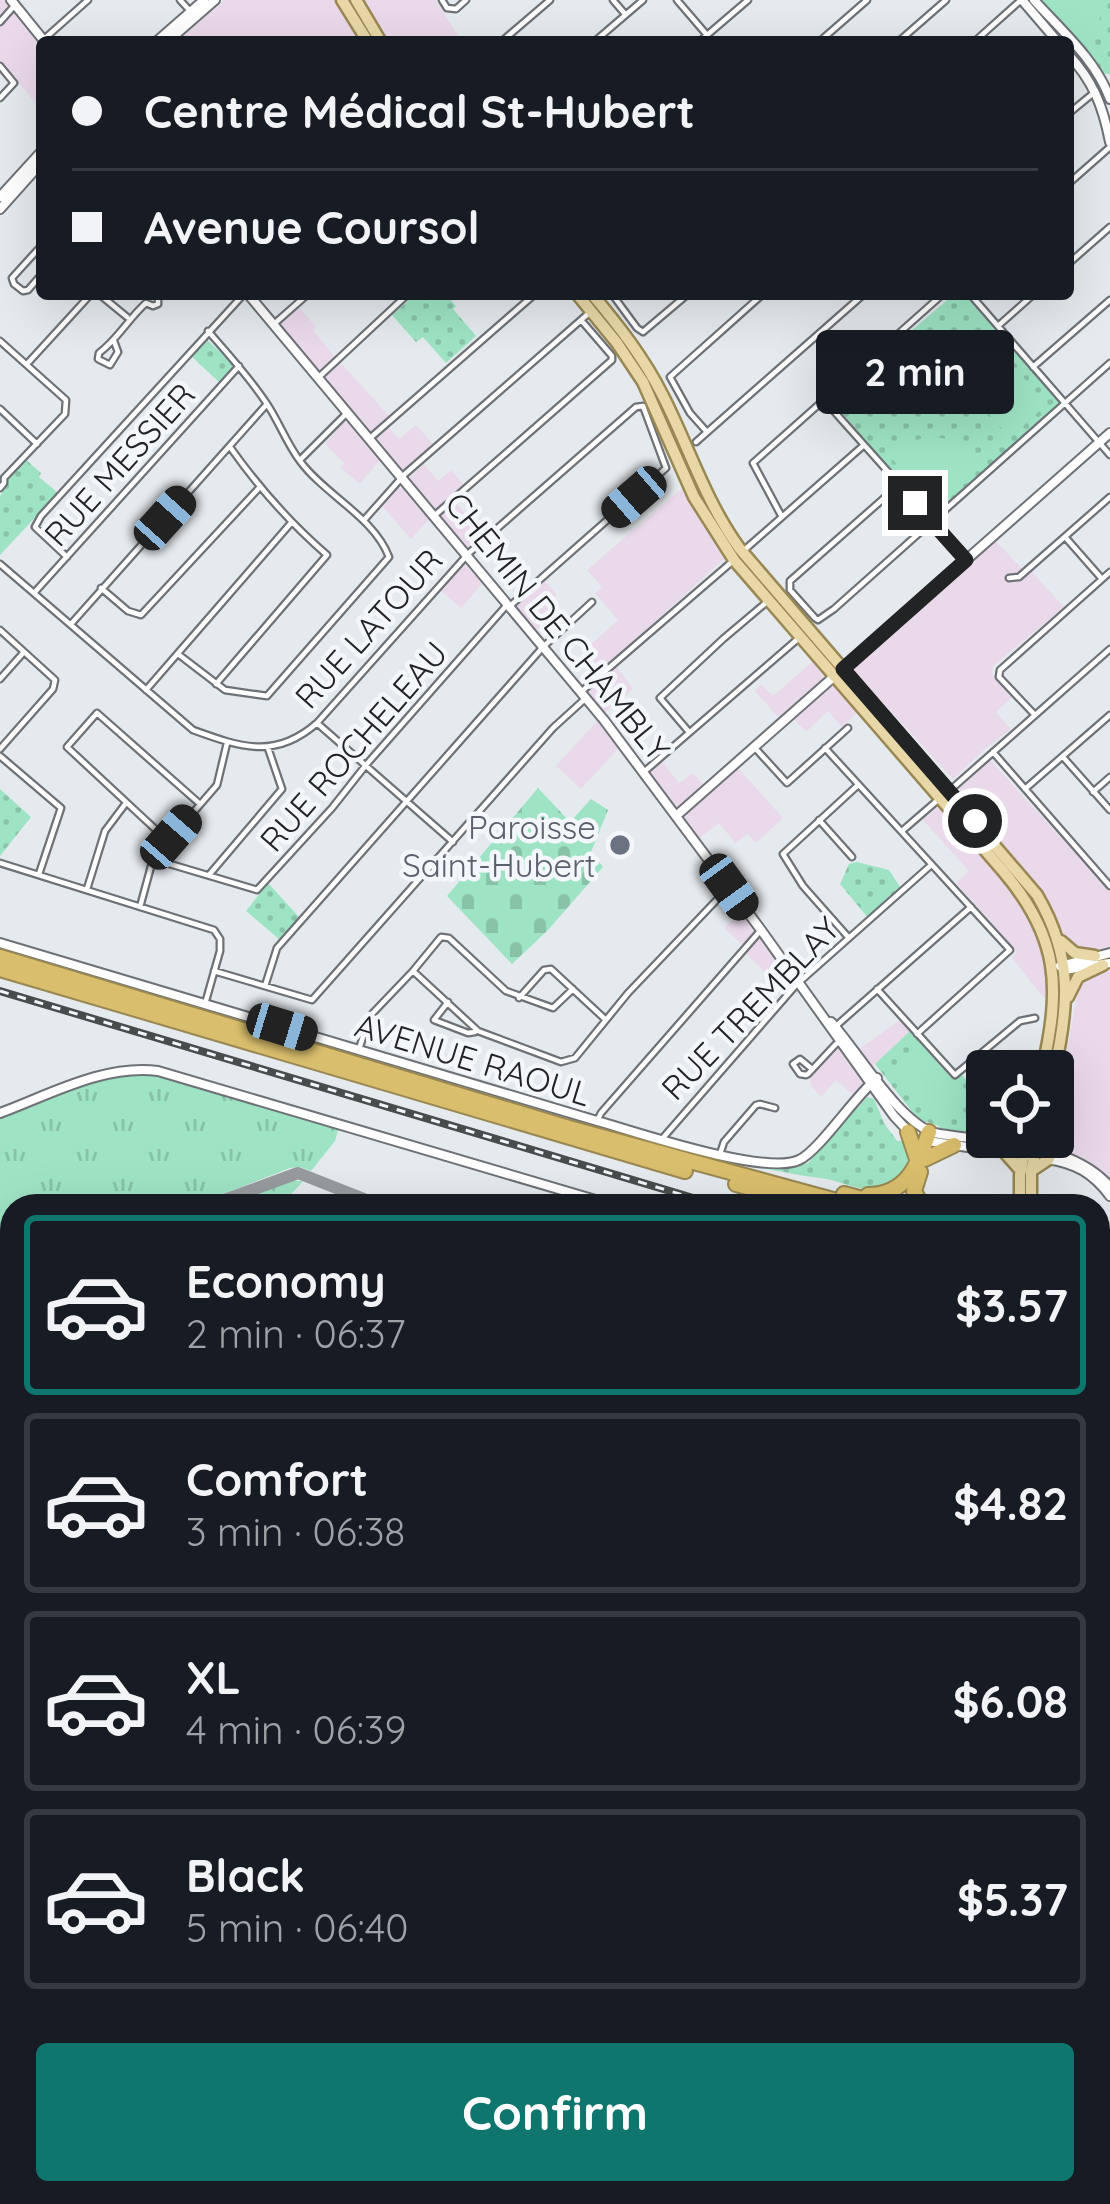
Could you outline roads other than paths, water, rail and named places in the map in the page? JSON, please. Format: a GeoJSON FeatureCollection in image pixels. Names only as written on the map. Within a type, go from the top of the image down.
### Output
{"type":"FeatureCollection","features":[{"type":"Feature","properties":{"kind":"highway"},"geometry":{"type":"LineString","coordinates":[[0,957],[828,1194]]}},
{"type":"Feature","properties":{"kind":"highway"},"geometry":{"type":"LineString","coordinates":[[0,969],[774,1194]]}},
{"type":"Feature","properties":{"kind":"highway"},"geometry":{"type":"LineString","coordinates":[[908,1132],[921,1159]]}},
{"type":"Feature","properties":{"kind":"highway"},"geometry":{"type":"LineString","coordinates":[[915,1194],[930,1137]]}},
{"type":"Feature","properties":{"kind":"highway"},"geometry":{"type":"LineString","coordinates":[[883,1194],[896,1190],[921,1159],[954,1145]]}},
{"type":"Feature","properties":{"kind":"highway"},"geometry":{"type":"LineString","coordinates":[[759,1190],[768,1194]]}},
{"type":"Feature","properties":{"kind":"main road"},"geometry":{"type":"LineString","coordinates":[[342,0],[364,36]]}},
{"type":"Feature","properties":{"kind":"main road"},"geometry":{"type":"LineString","coordinates":[[356,0],[377,36]]}},
{"type":"Feature","properties":{"kind":"main road"},"geometry":{"type":"LineString","coordinates":[[595,303],[633,344],[655,379],[704,490],[768,602],[838,673]]}},
{"type":"Feature","properties":{"kind":"main road"},"geometry":{"type":"LineString","coordinates":[[738,556],[1032,888],[1055,934],[1073,952],[1102,961]]}},
{"type":"Feature","properties":{"kind":"main road"},"geometry":{"type":"LineString","coordinates":[[944,794],[1025,898],[1041,928],[1066,1000],[1059,1050]]}},
{"type":"Feature","properties":{"kind":"main road"},"geometry":{"type":"LineString","coordinates":[[1046,1050],[1058,968],[1055,934]]}},
{"type":"Feature","properties":{"kind":"main road"},"geometry":{"type":"LineString","coordinates":[[1066,1000],[1078,976],[1102,961]]}},
{"type":"Feature","properties":{"kind":"main road"},"geometry":{"type":"LineString","coordinates":[[1011,1158],[1026,1171]]}},
{"type":"Feature","properties":{"kind":"main road"},"geometry":{"type":"LineString","coordinates":[[1028,1194],[1029,1158]]}},
{"type":"Feature","properties":{"kind":"main road"},"geometry":{"type":"LineString","coordinates":[[1026,1171],[1049,1159]]}},
{"type":"Feature","properties":{"kind":"street"},"geometry":{"type":"LineString","coordinates":[[49,36],[88,0]]}},
{"type":"Feature","properties":{"kind":"street"},"geometry":{"type":"LineString","coordinates":[[180,0],[193,14]]}},
{"type":"Feature","properties":{"kind":"street"},"geometry":{"type":"LineString","coordinates":[[173,36],[204,0]]}},
{"type":"Feature","properties":{"kind":"street"},"geometry":{"type":"LineString","coordinates":[[164,36],[215,0]]}},
{"type":"Feature","properties":{"kind":"street"},"geometry":{"type":"LineString","coordinates":[[442,0],[447,8],[456,9],[466,0]]}},
{"type":"Feature","properties":{"kind":"street"},"geometry":{"type":"LineString","coordinates":[[509,36],[550,0]]}},
{"type":"Feature","properties":{"kind":"street"},"geometry":{"type":"LineString","coordinates":[[613,0],[626,15]]}},
{"type":"Feature","properties":{"kind":"street"},"geometry":{"type":"LineString","coordinates":[[601,36],[643,0]]}},
{"type":"Feature","properties":{"kind":"street"},"geometry":{"type":"LineString","coordinates":[[677,0],[707,35],[748,0]]}},
{"type":"Feature","properties":{"kind":"street"},"geometry":{"type":"LineString","coordinates":[[826,36],[867,0]]}},
{"type":"Feature","properties":{"kind":"street"},"geometry":{"type":"LineString","coordinates":[[905,36],[946,0]]}},
{"type":"Feature","properties":{"kind":"street"},"geometry":{"type":"LineString","coordinates":[[981,36],[1022,0],[1050,36]]}},
{"type":"Feature","properties":{"kind":"street"},"geometry":{"type":"LineString","coordinates":[[1034,0],[1066,36]]}},
{"type":"Feature","properties":{"kind":"street"},"geometry":{"type":"LineString","coordinates":[[0,22],[13,2],[40,36]]}},
{"type":"Feature","properties":{"kind":"street"},"geometry":{"type":"LineString","coordinates":[[1074,45],[1107,81],[1110,99]]}},
{"type":"Feature","properties":{"kind":"street"},"geometry":{"type":"LineString","coordinates":[[1074,61],[1096,91],[1110,145],[1074,178]]}},
{"type":"Feature","properties":{"kind":"street"},"geometry":{"type":"LineString","coordinates":[[0,66],[14,83],[0,98]]}},
{"type":"Feature","properties":{"kind":"street"},"geometry":{"type":"LineString","coordinates":[[1074,109],[1096,91]]}},
{"type":"Feature","properties":{"kind":"street"},"geometry":{"type":"LineString","coordinates":[[0,197],[36,158]]}},
{"type":"Feature","properties":{"kind":"street"},"geometry":{"type":"LineString","coordinates":[[0,209],[36,169]]}},
{"type":"Feature","properties":{"kind":"street"},"geometry":{"type":"LineString","coordinates":[[1074,259],[1110,227]]}},
{"type":"Feature","properties":{"kind":"street"},"geometry":{"type":"LineString","coordinates":[[36,257],[12,278],[22,291],[36,281]]}},
{"type":"Feature","properties":{"kind":"street"},"geometry":{"type":"LineString","coordinates":[[27,364],[86,300]]}},
{"type":"Feature","properties":{"kind":"street"},"geometry":{"type":"LineString","coordinates":[[107,300],[128,318]]}},
{"type":"Feature","properties":{"kind":"street"},"geometry":{"type":"LineString","coordinates":[[114,341],[146,300]]}},
{"type":"Feature","properties":{"kind":"street"},"geometry":{"type":"LineString","coordinates":[[146,303],[153,306],[158,300]]}},
{"type":"Feature","properties":{"kind":"street"},"geometry":{"type":"LineString","coordinates":[[67,557],[35,527],[40,516],[240,300]]}},
{"type":"Feature","properties":{"kind":"street","name":"CHEMIN DE CHAMBLY"},"geometry":{"type":"LineString","coordinates":[[252,300],[584,695],[908,1132],[966,1147]]}},
{"type":"Feature","properties":{"kind":"street"},"geometry":{"type":"LineString","coordinates":[[274,324],[301,300]]}},
{"type":"Feature","properties":{"kind":"street"},"geometry":{"type":"LineString","coordinates":[[318,377],[401,300]]}},
{"type":"Feature","properties":{"kind":"street"},"geometry":{"type":"LineString","coordinates":[[369,439],[528,300]]}},
{"type":"Feature","properties":{"kind":"street"},"geometry":{"type":"LineString","coordinates":[[616,300],[644,332],[681,300]]}},
{"type":"Feature","properties":{"kind":"street"},"geometry":{"type":"LineString","coordinates":[[707,432],[670,377],[756,300]]}},
{"type":"Feature","properties":{"kind":"street"},"geometry":{"type":"LineString","coordinates":[[696,442],[857,300]]}},
{"type":"Feature","properties":{"kind":"street"},"geometry":{"type":"LineString","coordinates":[[782,517],[753,463],[936,300]]}},
{"type":"Feature","properties":{"kind":"street"},"geometry":{"type":"LineString","coordinates":[[975,300],[1110,455]]}},
{"type":"Feature","properties":{"kind":"street"},"geometry":{"type":"LineString","coordinates":[[998,326],[1027,300]]}},
{"type":"Feature","properties":{"kind":"street"},"geometry":{"type":"LineString","coordinates":[[1033,367],[1110,300]]}},
{"type":"Feature","properties":{"kind":"street"},"geometry":{"type":"LineString","coordinates":[[363,521],[401,479],[595,303]]}},
{"type":"Feature","properties":{"kind":"street"},"geometry":{"type":"LineString","coordinates":[[434,517],[611,362],[612,356],[581,320]]}},
{"type":"Feature","properties":{"kind":"street"},"geometry":{"type":"LineString","coordinates":[[178,654],[225,690],[267,696],[389,557],[363,521],[299,460],[267,404],[208,331]]}},
{"type":"Feature","properties":{"kind":"street"},"geometry":{"type":"LineString","coordinates":[[0,341],[66,400],[65,413],[2,477],[0,488]]}},
{"type":"Feature","properties":{"kind":"street"},"geometry":{"type":"LineString","coordinates":[[899,485],[790,581],[790,590],[818,620],[1110,363]]}},
{"type":"Feature","properties":{"kind":"street","name":"RUE MESSIER"},"geometry":{"type":"LineString","coordinates":[[34,594],[239,366]]}},
{"type":"Feature","properties":{"kind":"street"},"geometry":{"type":"LineString","coordinates":[[824,400],[966,560]]}},
{"type":"Feature","properties":{"kind":"street"},"geometry":{"type":"LineString","coordinates":[[70,626],[267,404]]}},
{"type":"Feature","properties":{"kind":"street","name":"RUE LATOUR"},"geometry":{"type":"LineString","coordinates":[[268,748],[288,743],[317,723],[466,556],[640,405]]}},
{"type":"Feature","properties":{"kind":"street","name":"RUE ROCHELEAU"},"geometry":{"type":"LineString","coordinates":[[153,859],[257,890],[509,605],[666,468],[640,405]]}},
{"type":"Feature","properties":{"kind":"street"},"geometry":{"type":"LineString","coordinates":[[0,409],[37,444]]}},
{"type":"Feature","properties":{"kind":"street"},"geometry":{"type":"LineString","coordinates":[[299,460],[347,413]]}},
{"type":"Feature","properties":{"kind":"street"},"geometry":{"type":"LineString","coordinates":[[676,816],[1110,433]]}},
{"type":"Feature","properties":{"kind":"street"},"geometry":{"type":"LineString","coordinates":[[214,970],[312,1000],[584,695],[864,445]]}},
{"type":"Feature","properties":{"kind":"street"},"geometry":{"type":"LineString","coordinates":[[216,684],[327,555],[259,488],[230,447]]}},
{"type":"Feature","properties":{"kind":"street"},"geometry":{"type":"LineString","coordinates":[[101,588],[128,611],[141,615],[259,488]]}},
{"type":"Feature","properties":{"kind":"street"},"geometry":{"type":"LineString","coordinates":[[1009,578],[1019,577],[1110,496]]}},
{"type":"Feature","properties":{"kind":"street"},"geometry":{"type":"LineString","coordinates":[[146,690],[291,523]]}},
{"type":"Feature","properties":{"kind":"street"},"geometry":{"type":"LineString","coordinates":[[1065,537],[1102,579]]}},
{"type":"Feature","properties":{"kind":"street"},"geometry":{"type":"LineString","coordinates":[[0,564],[193,730],[227,742],[268,748],[282,789],[208,876]]}},
{"type":"Feature","properties":{"kind":"street"},"geometry":{"type":"LineString","coordinates":[[1035,715],[999,677],[1000,670],[1110,572]]}},
{"type":"Feature","properties":{"kind":"street"},"geometry":{"type":"LineString","coordinates":[[265,986],[277,948],[543,646],[592,602]]}},
{"type":"Feature","properties":{"kind":"street"},"geometry":{"type":"LineString","coordinates":[[689,731],[660,698],[768,602]]}},
{"type":"Feature","properties":{"kind":"street"},"geometry":{"type":"LineString","coordinates":[[0,630],[55,680],[53,689],[0,753],[61,808],[39,874]]}},
{"type":"Feature","properties":{"kind":"street"},"geometry":{"type":"LineString","coordinates":[[644,772],[800,638]]}},
{"type":"Feature","properties":{"kind":"street"},"geometry":{"type":"LineString","coordinates":[[901,832],[1110,649]]}},
{"type":"Feature","properties":{"kind":"street"},"geometry":{"type":"LineString","coordinates":[[0,679],[24,652]]}},
{"type":"Feature","properties":{"kind":"street"},"geometry":{"type":"LineString","coordinates":[[168,841],[67,747],[97,713],[200,804]]}},
{"type":"Feature","properties":{"kind":"street"},"geometry":{"type":"LineString","coordinates":[[1025,789],[1110,715]]}},
{"type":"Feature","properties":{"kind":"street"},"geometry":{"type":"LineString","coordinates":[[317,723],[453,842]]}},
{"type":"Feature","properties":{"kind":"street"},"geometry":{"type":"LineString","coordinates":[[755,748],[787,783],[848,728]]}},
{"type":"Feature","properties":{"kind":"street"},"geometry":{"type":"LineString","coordinates":[[140,907],[153,859],[217,784],[227,742]]}},
{"type":"Feature","properties":{"kind":"street"},"geometry":{"type":"LineString","coordinates":[[825,748],[1010,950],[917,1034]]}},
{"type":"Feature","properties":{"kind":"street"},"geometry":{"type":"LineString","coordinates":[[992,752],[1110,886]]}},
{"type":"Feature","properties":{"kind":"street"},"geometry":{"type":"LineString","coordinates":[[1063,757],[1110,810]]}},
{"type":"Feature","properties":{"kind":"street"},"geometry":{"type":"LineString","coordinates":[[1094,792],[1110,777]]}},
{"type":"Feature","properties":{"kind":"street"},"geometry":{"type":"LineString","coordinates":[[849,938],[782,854],[857,786]]}},
{"type":"Feature","properties":{"kind":"street"},"geometry":{"type":"LineString","coordinates":[[87,889],[105,830],[126,803]]}},
{"type":"Feature","properties":{"kind":"street"},"geometry":{"type":"LineString","coordinates":[[819,820],[852,857]]}},
{"type":"Feature","properties":{"kind":"street"},"geometry":{"type":"LineString","coordinates":[[0,863],[214,930],[220,939],[205,1004]]}},
{"type":"Feature","properties":{"kind":"street","name":"RUE TREMBLAY"},"geometry":{"type":"LineString","coordinates":[[662,1147],[799,982],[931,866]]}},
{"type":"Feature","properties":{"kind":"street"},"geometry":{"type":"LineString","coordinates":[[413,971],[478,1031],[561,1062],[575,1058],[729,887]]}},
{"type":"Feature","properties":{"kind":"street"},"geometry":{"type":"LineString","coordinates":[[833,1028],[972,906]]}},
{"type":"Feature","properties":{"kind":"street"},"geometry":{"type":"LineString","coordinates":[[597,1121],[761,930]]}},
{"type":"Feature","properties":{"kind":"street"},"geometry":{"type":"LineString","coordinates":[[358,1050],[370,1016],[441,937],[449,938],[519,998],[553,1008],[573,989]]}},
{"type":"Feature","properties":{"kind":"street","name":"AVENUE RAOUL"},"geometry":{"type":"LineString","coordinates":[[0,943],[597,1121],[662,1147],[771,1162],[798,1160],[874,1081]]}},
{"type":"Feature","properties":{"kind":"street"},"geometry":{"type":"LineString","coordinates":[[1058,968],[1102,961],[1110,952]]}},
{"type":"Feature","properties":{"kind":"street"},"geometry":{"type":"LineString","coordinates":[[519,998],[546,969],[554,970],[606,1020]]}},
{"type":"Feature","properties":{"kind":"street"},"geometry":{"type":"LineString","coordinates":[[877,989],[955,1075],[1020,1021],[1035,1018]]}},
{"type":"Feature","properties":{"kind":"street"},"geometry":{"type":"LineString","coordinates":[[448,1002],[434,1020],[468,1033],[478,1031]]}},
{"type":"Feature","properties":{"kind":"street","name":"CHEMIN DE CHAMBLY"},"geometry":{"type":"LineString","coordinates":[[833,1028],[874,1081],[930,1137],[966,1141]]}},
{"type":"Feature","properties":{"kind":"street"},"geometry":{"type":"LineString","coordinates":[[812,1069],[840,1041]]}},
{"type":"Feature","properties":{"kind":"street"},"geometry":{"type":"LineString","coordinates":[[0,1113],[98,1076],[158,1071],[575,1194]]}},
{"type":"Feature","properties":{"kind":"street"},"geometry":{"type":"LineString","coordinates":[[720,1154],[725,1140],[756,1105],[775,1108]]}},
{"type":"Feature","properties":{"kind":"street"},"geometry":{"type":"LineString","coordinates":[[1070,1158],[1094,1170],[1110,1186]]}},
{"type":"Feature","properties":{"kind":"street"},"geometry":{"type":"LineString","coordinates":[[1049,1159],[1084,1170],[1108,1194]]}},
{"type":"Feature","properties":{"kind":"railway"},"geometry":{"type":"LineString","coordinates":[[0,991],[680,1194]]}},
{"type":"Feature","properties":{"kind":"place","name":"Paroisse Saint-Hubert"},"geometry":{"type":"Point","coordinates":[620,845]}}]}
